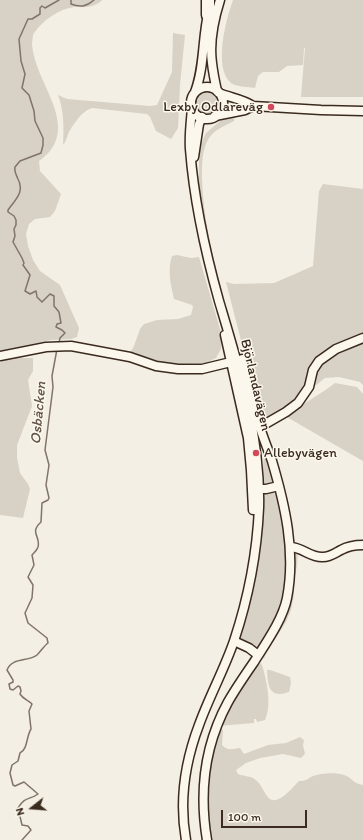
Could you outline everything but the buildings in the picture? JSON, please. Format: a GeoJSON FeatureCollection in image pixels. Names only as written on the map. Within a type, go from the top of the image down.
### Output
{"type":"FeatureCollection","features":[{"type":"Feature","properties":{"kind":"highway"},"geometry":{"type":"LineString","coordinates":[[208,0],[208,15]]}},
{"type":"Feature","properties":{"kind":"street"},"geometry":{"type":"LineString","coordinates":[[212,0],[204,40],[202,70],[192,98],[192,108],[197,115],[202,118],[209,118],[245,110],[253,106],[363,111]]}},
{"type":"Feature","properties":{"kind":"street"},"geometry":{"type":"LineString","coordinates":[[215,116],[221,110],[223,104],[222,98],[218,92],[211,62],[211,50],[220,0]]}},
{"type":"Feature","properties":{"kind":"street"},"geometry":{"type":"LineString","coordinates":[[195,92],[201,88],[208,87],[235,99],[246,101],[253,106]]}},
{"type":"Feature","properties":{"kind":"street","name":"Björlandavägen"},"geometry":{"type":"LineString","coordinates":[[192,108],[190,149],[198,215],[219,300],[237,360],[251,391],[260,427],[279,486]]}},
{"type":"Feature","properties":{"kind":"street","name":"Björlandavägen"},"geometry":{"type":"LineString","coordinates":[[193,165],[199,124],[202,118]]}},
{"type":"Feature","properties":{"kind":"street"},"geometry":{"type":"LineString","coordinates":[[260,427],[286,412],[298,403],[309,387],[313,370],[319,361],[336,349],[363,338]]}},
{"type":"Feature","properties":{"kind":"street"},"geometry":{"type":"LineString","coordinates":[[0,356],[54,346],[65,346],[86,348],[130,357],[156,366],[178,369],[202,369],[237,360]]}},
{"type":"Feature","properties":{"kind":"street","name":"Björlandavägen"},"geometry":{"type":"LineString","coordinates":[[186,840],[183,799],[189,758],[199,723],[226,664],[234,641],[245,601],[254,548],[258,509],[237,360]]}},
{"type":"Feature","properties":{"kind":"street"},"geometry":{"type":"LineString","coordinates":[[207,840],[204,818],[204,784],[205,767],[211,742],[228,702],[279,620],[285,604],[289,582],[290,547],[286,515],[279,486],[256,489]]}},
{"type":"Feature","properties":{"kind":"street"},"geometry":{"type":"LineString","coordinates":[[290,547],[313,556],[322,557],[333,555],[351,546],[363,545]]}},
{"type":"Feature","properties":{"kind":"street"},"geometry":{"type":"LineString","coordinates":[[234,641],[249,648],[258,655]]}},
{"type":"Feature","properties":{"kind":"shaded area"},"geometry":{"type":"Polygon","coordinates":[[[0,0],[102,0],[92,6],[68,8],[52,16],[34,33],[32,42],[36,63],[52,101],[58,127],[57,139],[51,150],[39,161],[40,171],[61,194],[55,211],[50,217],[35,219],[29,224],[26,234],[33,260],[40,271],[60,285],[79,328],[77,337],[71,339],[51,340],[0,351],[0,0]]]}},
{"type":"Feature","properties":{"kind":"shaded area"},"geometry":{"type":"Polygon","coordinates":[[[233,0],[363,0],[363,97],[301,97],[305,48],[303,65],[287,66],[279,72],[263,72],[258,76],[255,88],[239,86],[231,83],[226,76],[222,55],[227,19],[233,0]]]}},
{"type":"Feature","properties":{"kind":"shaded area"},"geometry":{"type":"Polygon","coordinates":[[[173,33],[185,35],[180,85],[178,128],[171,139],[156,131],[150,117],[147,114],[92,108],[85,111],[77,120],[70,130],[63,145],[63,120],[58,95],[67,99],[150,106],[157,105],[172,72],[173,33]]]}},
{"type":"Feature","properties":{"kind":"shaded area"},"geometry":{"type":"Polygon","coordinates":[[[207,90],[216,94],[220,103],[216,112],[207,116],[198,112],[194,103],[198,94],[207,90]]]}},
{"type":"Feature","properties":{"kind":"shaded area"},"geometry":{"type":"Polygon","coordinates":[[[235,115],[234,121],[214,132],[209,138],[203,156],[202,176],[203,197],[209,238],[236,340],[235,343],[226,314],[201,212],[199,160],[200,146],[206,133],[220,121],[235,115]]]}},
{"type":"Feature","properties":{"kind":"shaded area"},"geometry":{"type":"Polygon","coordinates":[[[323,184],[363,189],[363,385],[360,382],[339,377],[325,378],[283,411],[262,422],[226,282],[234,284],[274,283],[313,266],[319,191],[323,184]]]}},
{"type":"Feature","properties":{"kind":"shaded area"},"geometry":{"type":"Polygon","coordinates":[[[177,255],[191,258],[199,257],[222,336],[221,349],[216,358],[205,363],[169,364],[130,353],[140,329],[144,324],[157,320],[178,319],[191,315],[192,305],[174,299],[170,278],[170,267],[172,256],[177,255]]]}},
{"type":"Feature","properties":{"kind":"shaded area"},"geometry":{"type":"Polygon","coordinates":[[[15,358],[33,358],[33,371],[28,380],[32,406],[17,445],[17,458],[20,473],[30,489],[23,518],[0,515],[0,363],[2,361],[15,358]]]}},
{"type":"Feature","properties":{"kind":"shaded area"},"geometry":{"type":"Polygon","coordinates":[[[335,383],[357,387],[363,394],[363,461],[285,416],[335,383]]]}},
{"type":"Feature","properties":{"kind":"shaded area"},"geometry":{"type":"Polygon","coordinates":[[[264,454],[268,454],[275,481],[270,484],[264,483],[262,480],[264,454]]]}},
{"type":"Feature","properties":{"kind":"shaded area"},"geometry":{"type":"Polygon","coordinates":[[[270,492],[278,495],[284,521],[288,550],[287,578],[280,610],[256,650],[238,641],[244,623],[252,588],[260,534],[263,497],[270,492]]]}},
{"type":"Feature","properties":{"kind":"shaded area"},"geometry":{"type":"Polygon","coordinates":[[[297,551],[297,566],[294,578],[294,595],[291,610],[286,622],[266,653],[264,659],[262,654],[277,630],[294,554],[297,551]]]}},
{"type":"Feature","properties":{"kind":"shaded area"},"geometry":{"type":"Polygon","coordinates":[[[261,663],[265,674],[268,694],[268,707],[265,720],[257,722],[256,719],[254,719],[254,723],[218,726],[237,693],[261,663]]]}},
{"type":"Feature","properties":{"kind":"shaded area"},"geometry":{"type":"Polygon","coordinates":[[[267,670],[290,677],[291,683],[289,692],[277,694],[271,690],[267,670]]]}},
{"type":"Feature","properties":{"kind":"shaded area"},"geometry":{"type":"Polygon","coordinates":[[[218,730],[223,730],[222,745],[228,749],[240,748],[244,754],[268,745],[286,743],[300,737],[304,740],[303,745],[305,754],[301,758],[283,754],[260,758],[246,763],[236,770],[238,774],[251,777],[255,780],[271,799],[279,799],[299,781],[320,774],[341,774],[363,785],[363,840],[210,840],[207,818],[208,770],[218,730]]]}},
{"type":"Feature","properties":{"kind":"waterway","name":"Osbäcken"},"geometry":{"type":"LineString","coordinates":[[59,0],[45,8],[42,6],[40,8],[40,14],[32,19],[28,19],[19,39],[21,61],[25,74],[22,88],[29,95],[34,111],[35,121],[43,138],[43,145],[41,153],[20,161],[15,167],[15,172],[20,184],[20,192],[8,212],[14,216],[16,220],[13,242],[22,258],[24,263],[23,265],[30,275],[25,291],[30,294],[36,291],[37,297],[42,302],[50,294],[54,296],[54,306],[59,312],[61,323],[57,324],[56,327],[65,333],[60,338],[59,343]]}},
{"type":"Feature","properties":{"kind":"waterway","name":"Osbäcken"},"geometry":{"type":"LineString","coordinates":[[71,0],[71,4],[81,6],[89,4],[94,0]]}},
{"type":"Feature","properties":{"kind":"waterway","name":"Osbäcken"},"geometry":{"type":"LineString","coordinates":[[22,840],[31,830],[28,826],[22,825],[18,808],[25,800],[38,794],[24,782],[15,786],[13,785],[10,773],[12,765],[18,761],[20,753],[26,746],[31,729],[29,711],[32,704],[20,694],[20,687],[18,686],[13,690],[10,689],[9,684],[13,682],[13,680],[7,670],[9,666],[16,661],[37,655],[48,643],[47,638],[28,623],[25,613],[32,598],[33,585],[28,577],[34,565],[32,555],[38,547],[36,529],[41,522],[42,503],[49,498],[46,485],[49,465],[45,450],[53,387],[52,376],[57,349]]}},
{"type":"Feature","properties":{"kind":"place","name":"Lexby Odlareväg"},"geometry":{"type":"Point","coordinates":[271,107]}},
{"type":"Feature","properties":{"kind":"place","name":"Allebyvägen"},"geometry":{"type":"Point","coordinates":[256,453]}}]}
